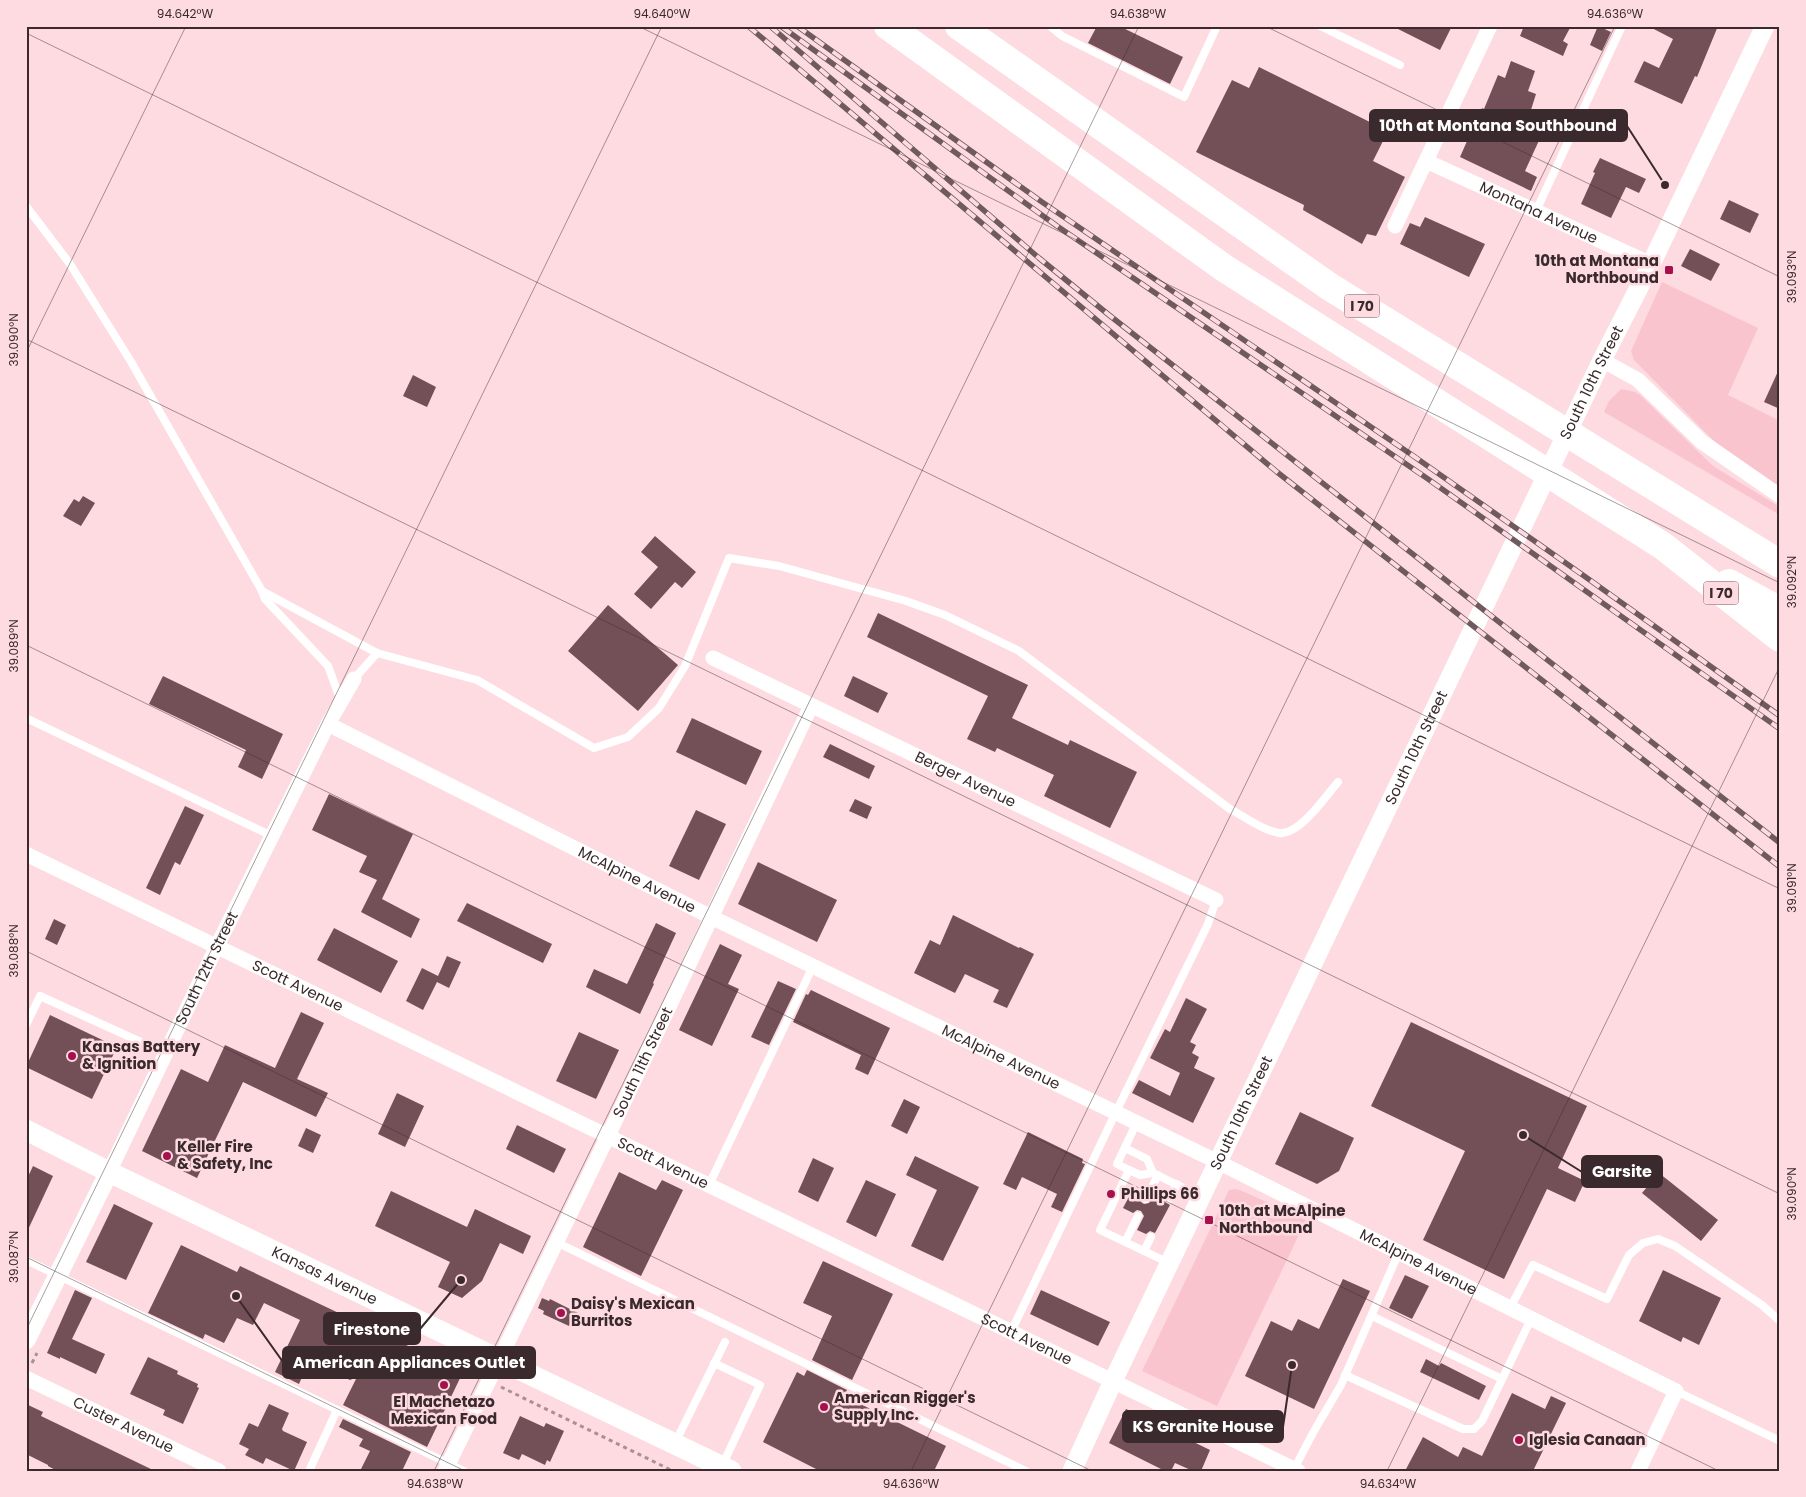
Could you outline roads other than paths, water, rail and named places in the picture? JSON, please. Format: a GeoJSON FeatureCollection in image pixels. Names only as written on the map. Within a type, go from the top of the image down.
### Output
{"type":"FeatureCollection","features":[{"type":"Feature","properties":{"kind":"highway","name":"I 70"},"geometry":{"type":"LineString","coordinates":[[888,26],[1224,268],[1663,546],[1780,638]]}},
{"type":"Feature","properties":{"kind":"highway","name":"I 70"},"geometry":{"type":"LineString","coordinates":[[959,26],[1330,287],[1780,564]]}},
{"type":"Feature","properties":{"kind":"highway"},"geometry":{"type":"LineString","coordinates":[[1663,546],[1780,611]]}},
{"type":"Feature","properties":{"kind":"main road","name":"Kansas Avenue"},"geometry":{"type":"LineString","coordinates":[[26,1130],[109,1172],[726,1468]]}},
{"type":"Feature","properties":{"kind":"street"},"geometry":{"type":"LineString","coordinates":[[1395,226],[1490,26]]}},
{"type":"Feature","properties":{"kind":"street","name":"South 10th Street"},"geometry":{"type":"LineString","coordinates":[[1072,1471],[1169,1263],[1591,382],[1651,264],[1765,26]]}},
{"type":"Feature","properties":{"kind":"street","name":"Montana Avenue"},"geometry":{"type":"LineString","coordinates":[[1426,161],[1651,264]]}},
{"type":"Feature","properties":{"kind":"street"},"geometry":{"type":"LineString","coordinates":[[1602,360],[1638,380],[1702,442],[1780,496]]}},
{"type":"Feature","properties":{"kind":"street","name":"Berger Avenue"},"geometry":{"type":"LineString","coordinates":[[713,658],[1216,900]]}},
{"type":"Feature","properties":{"kind":"street","name":"South 12th Street"},"geometry":{"type":"LineString","coordinates":[[26,1340],[217,946],[328,724],[354,679]]}},
{"type":"Feature","properties":{"kind":"street","name":"South 11th Street"},"geometry":{"type":"LineString","coordinates":[[447,1467],[608,1136],[811,706]]}},
{"type":"Feature","properties":{"kind":"street","name":"McAlpine Avenue"},"geometry":{"type":"LineString","coordinates":[[328,724],[711,917],[1137,1122],[1676,1391]]}},
{"type":"Feature","properties":{"kind":"street","name":"Scott Avenue"},"geometry":{"type":"LineString","coordinates":[[26,854],[1296,1470]]}},
{"type":"Feature","properties":{"kind":"street","name":"Custer Avenue"},"geometry":{"type":"LineString","coordinates":[[26,1378],[219,1471]]}},
{"type":"Feature","properties":{"kind":"street"},"geometry":{"type":"LineString","coordinates":[[1638,1471],[1676,1391]]}},
{"type":"Feature","properties":{"kind":"lane"},"geometry":{"type":"LineString","coordinates":[[1050,26],[1062,36],[1184,97],[1217,26]]}},
{"type":"Feature","properties":{"kind":"lane"},"geometry":{"type":"LineString","coordinates":[[1320,26],[1400,66]]}},
{"type":"Feature","properties":{"kind":"lane"},"geometry":{"type":"LineString","coordinates":[[1536,211],[1622,26]]}},
{"type":"Feature","properties":{"kind":"lane"},"geometry":{"type":"LineString","coordinates":[[26,206],[70,264],[125,352],[262,591],[265,600],[328,666],[341,701]]}},
{"type":"Feature","properties":{"kind":"lane"},"geometry":{"type":"LineString","coordinates":[[262,591],[377,653],[477,680],[594,748],[628,737],[659,708],[685,666],[729,558],[779,566],[906,601],[945,615],[1018,651],[1230,809],[1264,828],[1280,833],[1291,832],[1302,825],[1338,782]]}},
{"type":"Feature","properties":{"kind":"lane"},"geometry":{"type":"LineString","coordinates":[[354,679],[377,653]]}},
{"type":"Feature","properties":{"kind":"lane"},"geometry":{"type":"LineString","coordinates":[[26,718],[272,836]]}},
{"type":"Feature","properties":{"kind":"lane"},"geometry":{"type":"LineString","coordinates":[[1011,1332],[1208,924],[1216,900]]}},
{"type":"Feature","properties":{"kind":"lane"},"geometry":{"type":"LineString","coordinates":[[709,1185],[812,966]]}},
{"type":"Feature","properties":{"kind":"lane"},"geometry":{"type":"LineString","coordinates":[[26,1025],[40,996],[166,1054]]}},
{"type":"Feature","properties":{"kind":"lane"},"geometry":{"type":"LineString","coordinates":[[1137,1122],[1117,1164],[1140,1175],[1156,1174],[1202,1196]]}},
{"type":"Feature","properties":{"kind":"lane"},"geometry":{"type":"LineString","coordinates":[[1125,1148],[1147,1159],[1156,1174]]}},
{"type":"Feature","properties":{"kind":"lane"},"geometry":{"type":"LineString","coordinates":[[1129,1170],[1100,1230],[1169,1263]]}},
{"type":"Feature","properties":{"kind":"lane"},"geometry":{"type":"LineString","coordinates":[[1146,1199],[1156,1174]]}},
{"type":"Feature","properties":{"kind":"lane"},"geometry":{"type":"LineString","coordinates":[[1169,1200],[1177,1184]]}},
{"type":"Feature","properties":{"kind":"lane"},"geometry":{"type":"LineString","coordinates":[[1125,1242],[1138,1216]]}},
{"type":"Feature","properties":{"kind":"lane"},"geometry":{"type":"LineString","coordinates":[[1144,1252],[1151,1236]]}},
{"type":"Feature","properties":{"kind":"lane"},"geometry":{"type":"LineString","coordinates":[[1510,1308],[1533,1265],[1606,1299],[1629,1255],[1643,1243],[1658,1239],[1675,1246],[1762,1306],[1780,1321]]}},
{"type":"Feature","properties":{"kind":"lane"},"geometry":{"type":"LineString","coordinates":[[556,1242],[1026,1471]]}},
{"type":"Feature","properties":{"kind":"lane"},"geometry":{"type":"LineString","coordinates":[[1296,1470],[1345,1375],[1399,1252]]}},
{"type":"Feature","properties":{"kind":"lane"},"geometry":{"type":"LineString","coordinates":[[27,1262],[58,1275],[338,1410],[447,1467],[464,1471]]}},
{"type":"Feature","properties":{"kind":"lane"},"geometry":{"type":"LineString","coordinates":[[1372,1316],[1502,1379]]}},
{"type":"Feature","properties":{"kind":"lane"},"geometry":{"type":"LineString","coordinates":[[1345,1375],[1463,1429],[1474,1428],[1482,1421],[1531,1319]]}},
{"type":"Feature","properties":{"kind":"lane"},"geometry":{"type":"LineString","coordinates":[[675,1443],[725,1342]]}},
{"type":"Feature","properties":{"kind":"lane"},"geometry":{"type":"LineString","coordinates":[[714,1363],[760,1385],[726,1468]]}},
{"type":"Feature","properties":{"kind":"lane"},"geometry":{"type":"LineString","coordinates":[[1676,1391],[1780,1441]]}},
{"type":"Feature","properties":{"kind":"lane"},"geometry":{"type":"LineString","coordinates":[[309,1471],[338,1410]]}},
{"type":"Feature","properties":{"kind":"railway"},"geometry":{"type":"LineString","coordinates":[[748,26],[1277,472],[1780,867]]}},
{"type":"Feature","properties":{"kind":"railway"},"geometry":{"type":"LineString","coordinates":[[770,26],[1039,258],[1109,315],[1780,843]]}},
{"type":"Feature","properties":{"kind":"railway"},"geometry":{"type":"LineString","coordinates":[[797,26],[1042,202],[1412,455],[1780,716]]}},
{"type":"Feature","properties":{"kind":"railway"},"geometry":{"type":"LineString","coordinates":[[782,27],[1057,226],[1428,479],[1780,729]]}},
{"type":"Feature","properties":{"kind":"place","name":"10th at Montana Southbound"},"geometry":{"type":"Point","coordinates":[1665,185]}},
{"type":"Feature","properties":{"kind":"place","name":"10th at Montana Northbound"},"geometry":{"type":"Point","coordinates":[1669,270]}},
{"type":"Feature","properties":{"kind":"place","name":"Kansas Battery & Ignition"},"geometry":{"type":"Point","coordinates":[72,1056]}},
{"type":"Feature","properties":{"kind":"place","name":"Garsite"},"geometry":{"type":"Point","coordinates":[1523,1135]}},
{"type":"Feature","properties":{"kind":"place","name":"Keller Fire & Safety, Inc"},"geometry":{"type":"Point","coordinates":[167,1156]}},
{"type":"Feature","properties":{"kind":"place","name":"Phillips 66"},"geometry":{"type":"Point","coordinates":[1111,1194]}},
{"type":"Feature","properties":{"kind":"place","name":"10th at McAlpine Northbound"},"geometry":{"type":"Point","coordinates":[1209,1220]}},
{"type":"Feature","properties":{"kind":"place","name":"Firestone"},"geometry":{"type":"Point","coordinates":[461,1280]}},
{"type":"Feature","properties":{"kind":"place","name":"American Appliances Outlet"},"geometry":{"type":"Point","coordinates":[236,1296]}},
{"type":"Feature","properties":{"kind":"place","name":"Daisy's Mexican Burritos"},"geometry":{"type":"Point","coordinates":[561,1313]}},
{"type":"Feature","properties":{"kind":"place","name":"KS Granite House"},"geometry":{"type":"Point","coordinates":[1292,1365]}},
{"type":"Feature","properties":{"kind":"place","name":"El Machetazo Mexican Food"},"geometry":{"type":"Point","coordinates":[444,1385]}},
{"type":"Feature","properties":{"kind":"place","name":"American Rigger's Supply Inc."},"geometry":{"type":"Point","coordinates":[824,1407]}},
{"type":"Feature","properties":{"kind":"place","name":"Iglesia Canaan"},"geometry":{"type":"Point","coordinates":[1519,1440]}}]}
